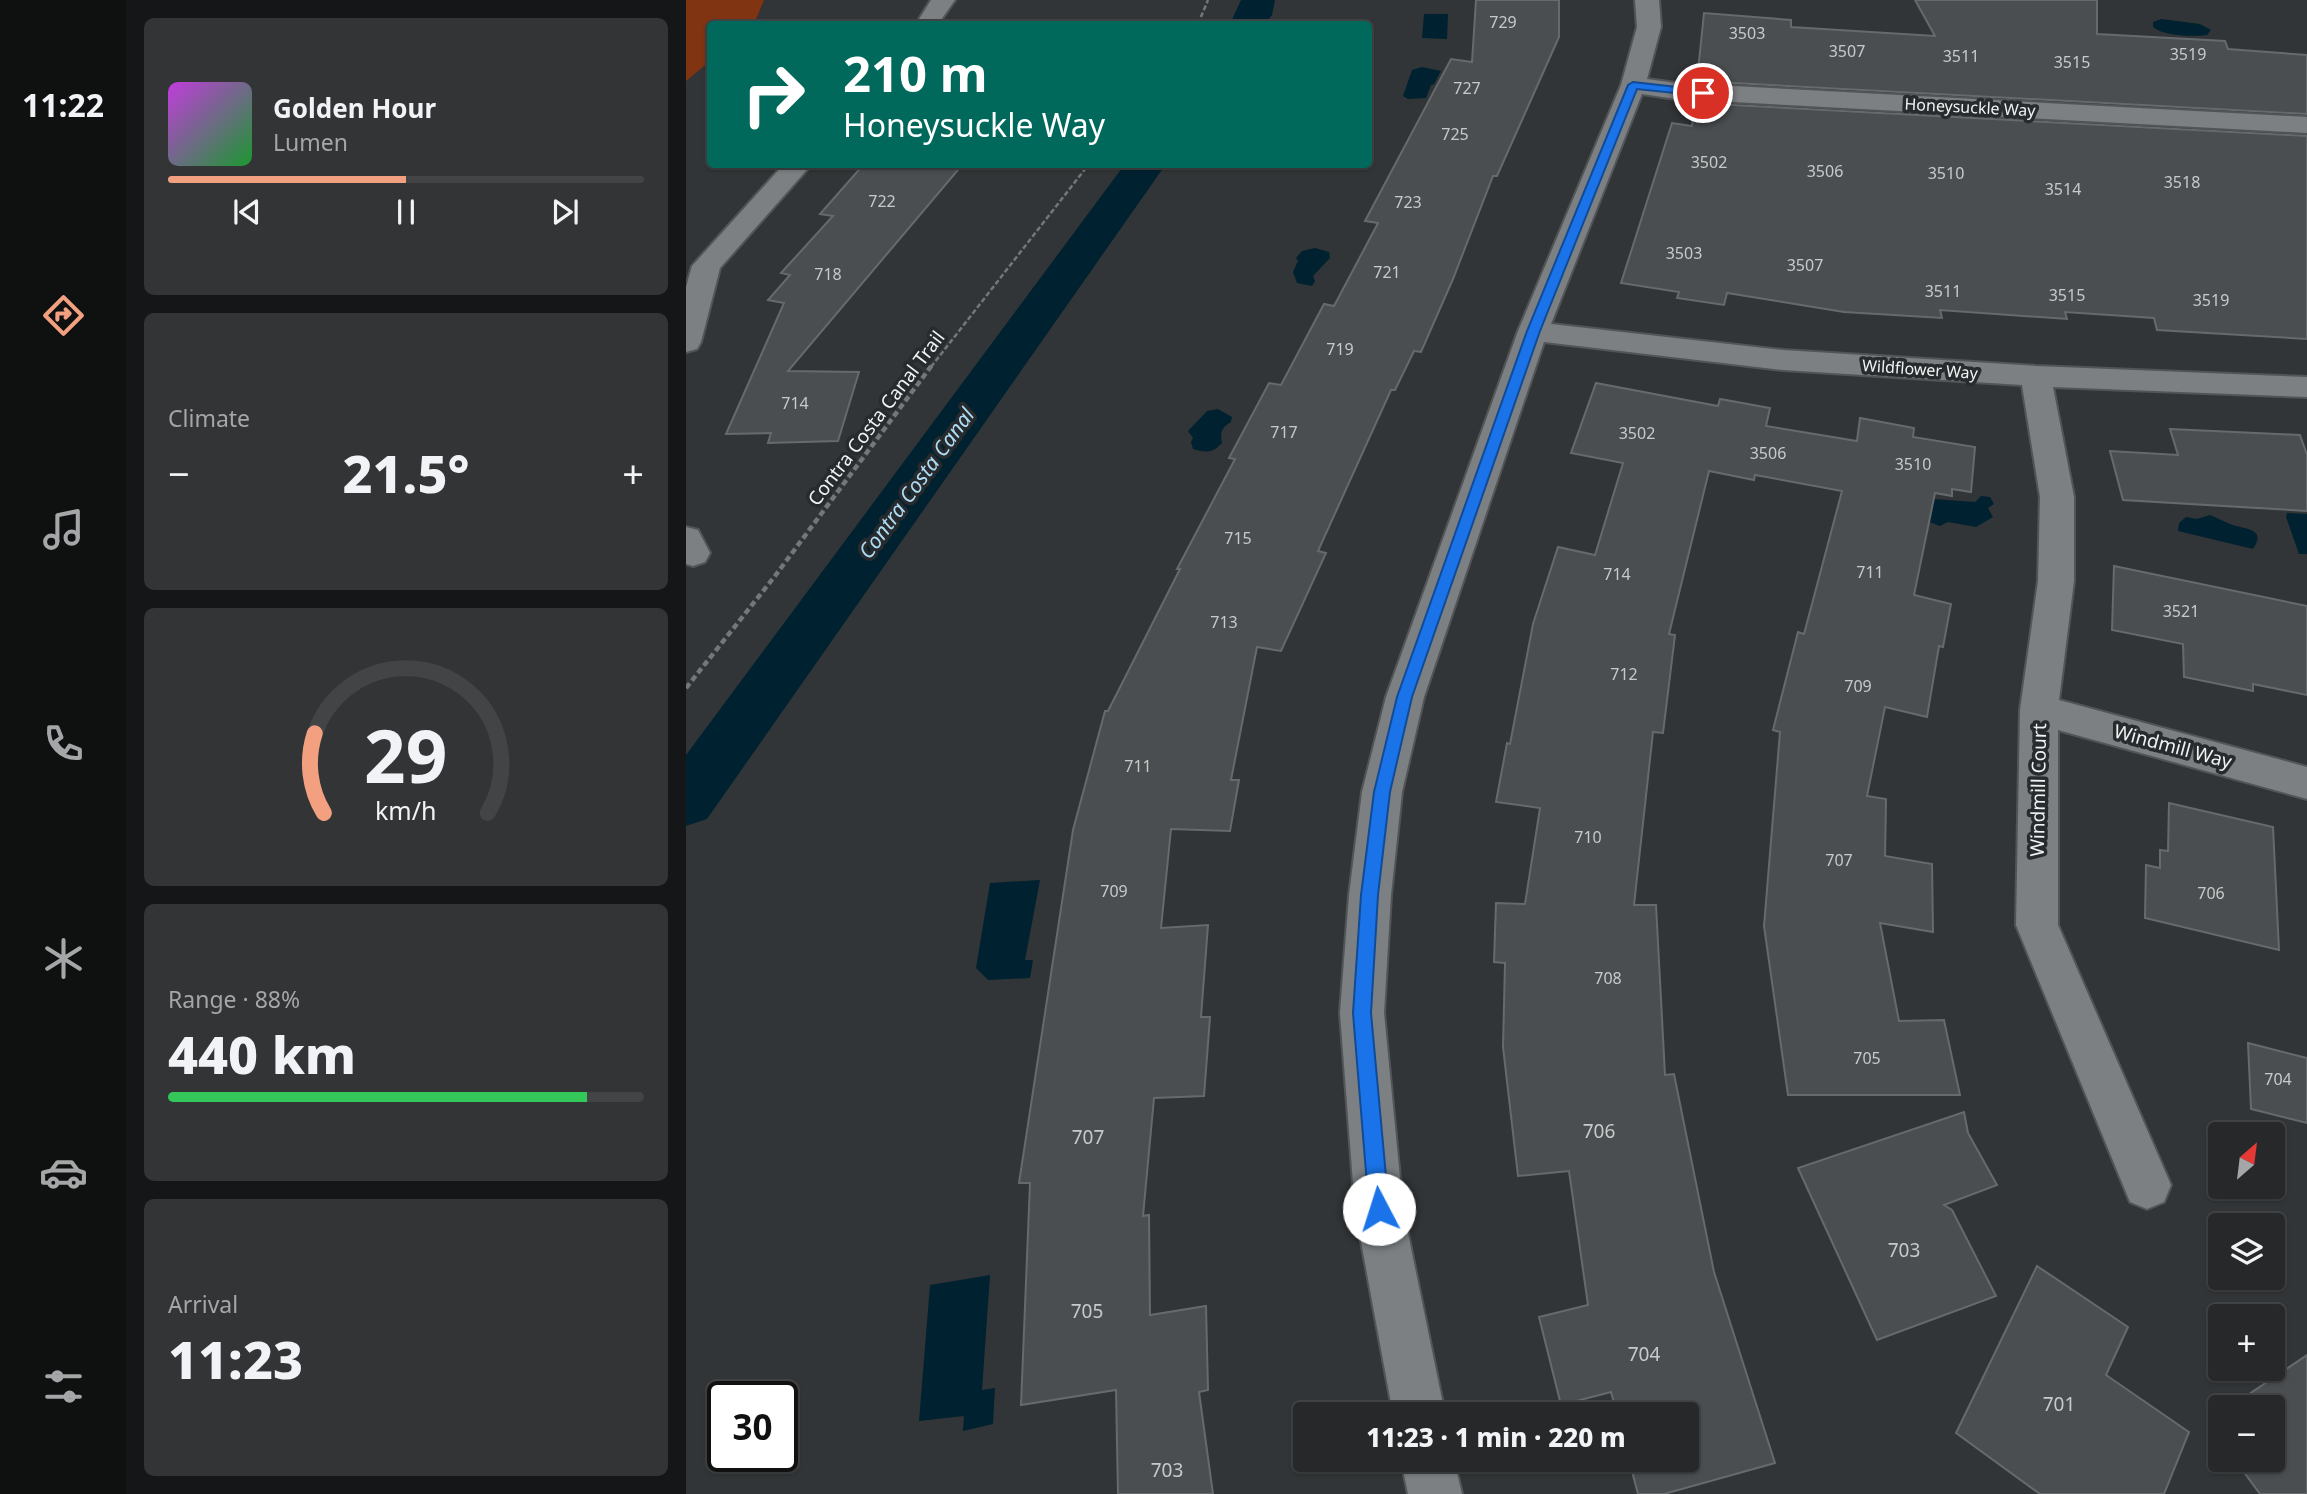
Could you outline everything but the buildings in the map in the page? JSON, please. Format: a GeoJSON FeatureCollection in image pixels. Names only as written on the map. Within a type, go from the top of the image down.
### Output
{"type":"FeatureCollection","features":[{"type":"Feature","properties":{"kind":"street"},"geometry":{"type":"LineString","coordinates":[[928,21],[943,0]]}},
{"type":"Feature","properties":{"kind":"street"},"geometry":{"type":"LineString","coordinates":[[1417,1402],[1379,1209],[1362,1013],[1370,895],[1382,792],[1405,697],[1534,331],[1633,85],[1649,27],[1647,0]]}},
{"type":"Feature","properties":{"kind":"street","name":"Honeysuckle Way"},"geometry":{"type":"LineString","coordinates":[[1633,85],[1689,92],[2307,125]]}},
{"type":"Feature","properties":{"kind":"street"},"geometry":{"type":"LineString","coordinates":[[686,342],[706,266],[795,168]]}},
{"type":"Feature","properties":{"kind":"street","name":"Wildflower Way"},"geometry":{"type":"LineString","coordinates":[[1534,331],[1783,360],[2036,376],[2307,387]]}},
{"type":"Feature","properties":{"kind":"street","name":"Windmill Court"},"geometry":{"type":"LineString","coordinates":[[2036,376],[2057,497],[2056,581],[2039,710],[2037,925],[2147,1185]]}},
{"type":"Feature","properties":{"kind":"street","name":"Windmill Way"},"geometry":{"type":"LineString","coordinates":[[2039,710],[2307,783]]}},
{"type":"Feature","properties":{"kind":"street"},"geometry":{"type":"LineString","coordinates":[[1430,1472],[1435,1494]]}},
{"type":"Feature","properties":{"kind":"path"},"geometry":{"type":"LineString","coordinates":[[1199,21],[1208,0]]}},
{"type":"Feature","properties":{"kind":"path","name":"Contra Costa Canal Trail"},"geometry":{"type":"LineString","coordinates":[[686,688],[775,576],[889,421],[1087,168]]}},
{"type":"Feature","properties":{"kind":"shaded area"},"geometry":{"type":"Polygon","coordinates":[[[686,0],[764,0],[755,21],[707,21],[707,64],[686,81],[686,0]]]}},
{"type":"Feature","properties":{"kind":"water"},"geometry":{"type":"Polygon","coordinates":[[[1424,14],[1448,14],[1447,39],[1422,38],[1424,14]]]}},
{"type":"Feature","properties":{"kind":"water"},"geometry":{"type":"Polygon","coordinates":[[[2161,19],[2200,24],[2211,30],[2207,35],[2201,36],[2171,34],[2153,27],[2153,22],[2161,19]]]}},
{"type":"Feature","properties":{"kind":"water"},"geometry":{"type":"Polygon","coordinates":[[[1422,67],[1441,71],[1426,98],[1408,99],[1403,96],[1412,70],[1422,67]]]}},
{"type":"Feature","properties":{"kind":"water"},"geometry":{"type":"Polygon","coordinates":[[[1315,248],[1329,252],[1330,258],[1313,276],[1315,281],[1312,286],[1297,283],[1293,272],[1298,261],[1296,258],[1302,251],[1315,248]]]}},
{"type":"Feature","properties":{"kind":"water"},"geometry":{"type":"Polygon","coordinates":[[[1218,409],[1232,417],[1222,431],[1222,443],[1209,451],[1193,449],[1193,438],[1188,431],[1207,411],[1218,409]]]}},
{"type":"Feature","properties":{"kind":"water"},"geometry":{"type":"Polygon","coordinates":[[[1981,496],[1990,497],[1994,504],[1988,508],[1993,517],[1976,527],[1948,522],[1940,526],[1924,520],[1927,502],[1934,499],[1975,502],[1981,496]]]}},
{"type":"Feature","properties":{"kind":"water"},"geometry":{"type":"Polygon","coordinates":[[[2287,513],[2307,514],[2307,554],[2299,554],[2287,513]]]}},
{"type":"Feature","properties":{"kind":"water"},"geometry":{"type":"Polygon","coordinates":[[[2210,515],[2255,533],[2258,537],[2253,549],[2178,531],[2179,523],[2186,517],[2197,519],[2210,515]]]}},
{"type":"Feature","properties":{"kind":"water"},"geometry":{"type":"Polygon","coordinates":[[[1040,880],[1025,960],[1033,960],[1030,978],[988,980],[976,968],[990,883],[1040,880]]]}},
{"type":"Feature","properties":{"kind":"water"},"geometry":{"type":"Polygon","coordinates":[[[990,1275],[982,1390],[995,1388],[993,1424],[963,1431],[964,1416],[919,1421],[930,1285],[990,1275]]]}},
{"type":"Feature","properties":{"kind":"waterway","name":"Contra Costa Canal"},"geometry":{"type":"LineString","coordinates":[[1249,21],[1258,0]]}},
{"type":"Feature","properties":{"kind":"waterway","name":"Contra Costa Canal"},"geometry":{"type":"LineString","coordinates":[[686,801],[1143,168]]}},
{"type":"Feature","properties":{"kind":"route"},"geometry":{"type":"LineString","coordinates":[[1379,1209],[1362,1013],[1370,895],[1382,792],[1405,697],[1534,331],[1633,85],[1703,93]]}}]}
